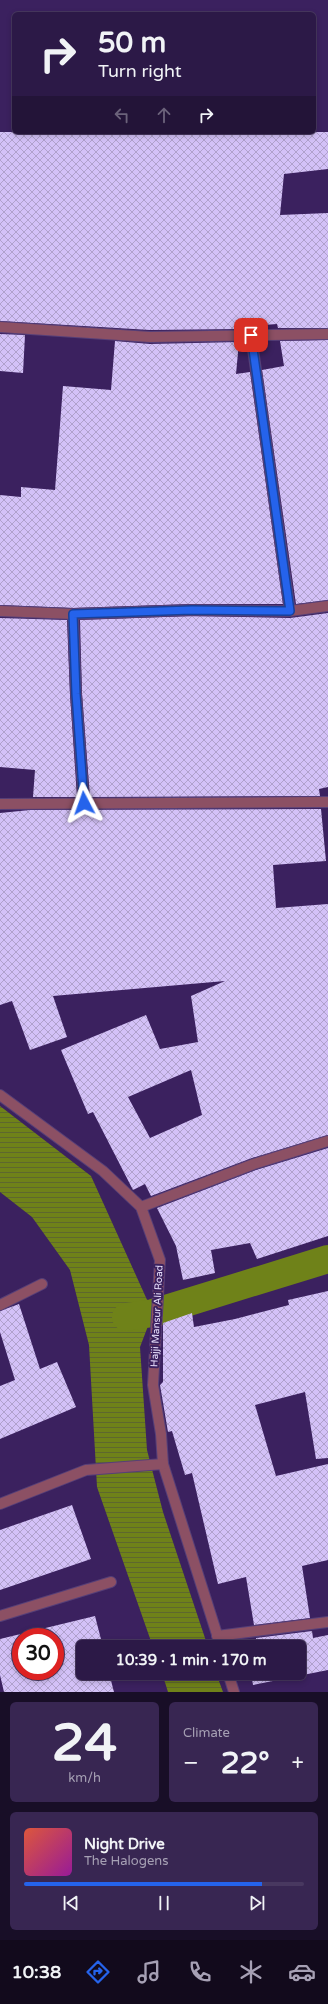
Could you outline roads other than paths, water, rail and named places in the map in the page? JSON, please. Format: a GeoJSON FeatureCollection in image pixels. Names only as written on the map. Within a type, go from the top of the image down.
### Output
{"type":"FeatureCollection","features":[{"type":"Feature","properties":{"kind":"street"},"geometry":{"type":"LineString","coordinates":[[0,327],[150,337],[328,334]]}},
{"type":"Feature","properties":{"kind":"street"},"geometry":{"type":"LineString","coordinates":[[251,335],[290,611]]}},
{"type":"Feature","properties":{"kind":"street"},"geometry":{"type":"LineString","coordinates":[[0,610],[73,614],[192,610],[290,611],[328,606]]}},
{"type":"Feature","properties":{"kind":"street"},"geometry":{"type":"LineString","coordinates":[[73,614],[76,694],[84,803]]}},
{"type":"Feature","properties":{"kind":"street"},"geometry":{"type":"LineString","coordinates":[[0,804],[328,802]]}},
{"type":"Feature","properties":{"kind":"street","name":"Hajji Mansur Ali Road"},"geometry":{"type":"LineString","coordinates":[[0,1095],[103,1171],[141,1206],[160,1260],[153,1385],[161,1434],[163,1464],[218,1640]]}},
{"type":"Feature","properties":{"kind":"street"},"geometry":{"type":"LineString","coordinates":[[141,1206],[254,1164],[328,1141]]}},
{"type":"Feature","properties":{"kind":"street"},"geometry":{"type":"LineString","coordinates":[[0,1305],[42,1284]]}},
{"type":"Feature","properties":{"kind":"street"},"geometry":{"type":"LineString","coordinates":[[0,1504],[86,1470],[163,1464]]}},
{"type":"Feature","properties":{"kind":"street"},"geometry":{"type":"LineString","coordinates":[[0,1616],[111,1582]]}},
{"type":"Feature","properties":{"kind":"street"},"geometry":{"type":"LineString","coordinates":[[217,1636],[328,1622]]}},
{"type":"Feature","properties":{"kind":"street"},"geometry":{"type":"LineString","coordinates":[[230,1680],[234,1692]]}},
{"type":"Feature","properties":{"kind":"waterway"},"geometry":{"type":"LineString","coordinates":[[126,1317],[153,1313],[328,1259]]}}]}
